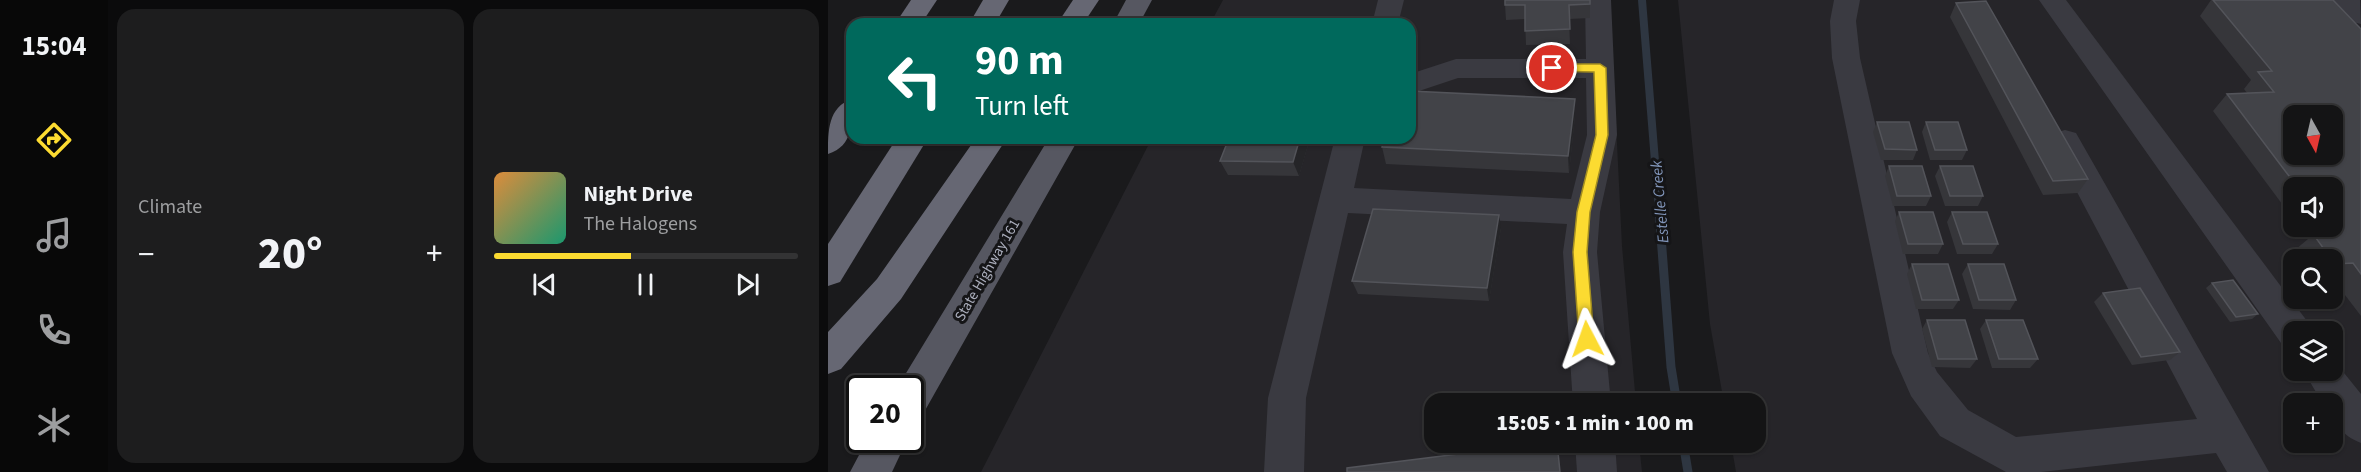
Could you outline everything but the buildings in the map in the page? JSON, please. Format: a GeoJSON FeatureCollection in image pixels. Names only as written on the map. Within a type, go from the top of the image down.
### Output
{"type":"FeatureCollection","features":[{"type":"Feature","properties":{"kind":"highway"},"geometry":{"type":"LineString","coordinates":[[913,18],[924,0]]}},
{"type":"Feature","properties":{"kind":"highway"},"geometry":{"type":"LineString","coordinates":[[986,18],[996,0]]}},
{"type":"Feature","properties":{"kind":"highway"},"geometry":{"type":"LineString","coordinates":[[1074,18],[1086,0]]}},
{"type":"Feature","properties":{"kind":"highway"},"geometry":{"type":"LineString","coordinates":[[828,143],[846,118]]}},
{"type":"Feature","properties":{"kind":"highway"},"geometry":{"type":"LineString","coordinates":[[828,272],[910,144]]}},
{"type":"Feature","properties":{"kind":"highway"},"geometry":{"type":"LineString","coordinates":[[828,358],[889,289],[988,144]]}},
{"type":"Feature","properties":{"kind":"main road"},"geometry":{"type":"LineString","coordinates":[[1129,18],[1139,0]]}},
{"type":"Feature","properties":{"kind":"main road","name":"State Highway 161"},"geometry":{"type":"LineString","coordinates":[[924,378],[1060,144]]}},
{"type":"Feature","properties":{"kind":"main road"},"geometry":{"type":"LineString","coordinates":[[870,472],[881,453]]}},
{"type":"Feature","properties":{"kind":"lane"},"geometry":{"type":"LineString","coordinates":[[1386,18],[1390,0]]}},
{"type":"Feature","properties":{"kind":"lane"},"geometry":{"type":"LineString","coordinates":[[1591,393],[1580,252],[1584,212],[1602,135],[1598,0]]}},
{"type":"Feature","properties":{"kind":"lane"},"geometry":{"type":"LineString","coordinates":[[1846,0],[1844,21],[1849,78],[1910,352],[1924,384],[1954,423],[2013,456],[2226,434]]}},
{"type":"Feature","properties":{"kind":"lane"},"geometry":{"type":"LineString","coordinates":[[2052,0],[2286,321]]}},
{"type":"Feature","properties":{"kind":"lane"},"geometry":{"type":"LineString","coordinates":[[2345,0],[2361,16]]}},
{"type":"Feature","properties":{"kind":"lane"},"geometry":{"type":"LineString","coordinates":[[1416,82],[1456,69],[1600,68]]}},
{"type":"Feature","properties":{"kind":"lane"},"geometry":{"type":"LineString","coordinates":[[2049,114],[2249,472]]}},
{"type":"Feature","properties":{"kind":"lane"},"geometry":{"type":"LineString","coordinates":[[1284,472],[1287,398],[1349,144]]}},
{"type":"Feature","properties":{"kind":"lane"},"geometry":{"type":"LineString","coordinates":[[1336,200],[1584,212]]}},
{"type":"Feature","properties":{"kind":"lane"},"geometry":{"type":"LineString","coordinates":[[2329,381],[2361,425]]}},
{"type":"Feature","properties":{"kind":"lane"},"geometry":{"type":"LineString","coordinates":[[1596,453],[1598,472]]}},
{"type":"Feature","properties":{"kind":"shaded area"},"geometry":{"type":"Polygon","coordinates":[[[1223,0],[1610,0],[1622,246],[1635,393],[1424,393],[1424,453],[1640,453],[1642,472],[981,472],[1149,144],[1416,144],[1416,18],[1213,18],[1223,0]]]}},
{"type":"Feature","properties":{"kind":"shaded area"},"geometry":{"type":"Polygon","coordinates":[[[1678,0],[2361,0],[2361,472],[1736,472],[1733,453],[1766,453],[1766,393],[1722,393],[1710,324],[1678,0]]]}},
{"type":"Feature","properties":{"kind":"waterway","name":"Estelle Creek"},"geometry":{"type":"LineString","coordinates":[[1642,0],[1659,211]]}},
{"type":"Feature","properties":{"kind":"waterway","name":"Estelle Creek"},"geometry":{"type":"LineString","coordinates":[[1659,210],[1671,367],[1675,393]]}},
{"type":"Feature","properties":{"kind":"waterway","name":"Estelle Creek"},"geometry":{"type":"LineString","coordinates":[[1685,453],[1688,472]]}},
{"type":"Feature","properties":{"kind":"route"},"geometry":{"type":"LineString","coordinates":[[1552,68],[1600,68],[1602,135],[1584,212],[1580,252],[1587,339]]}}]}
